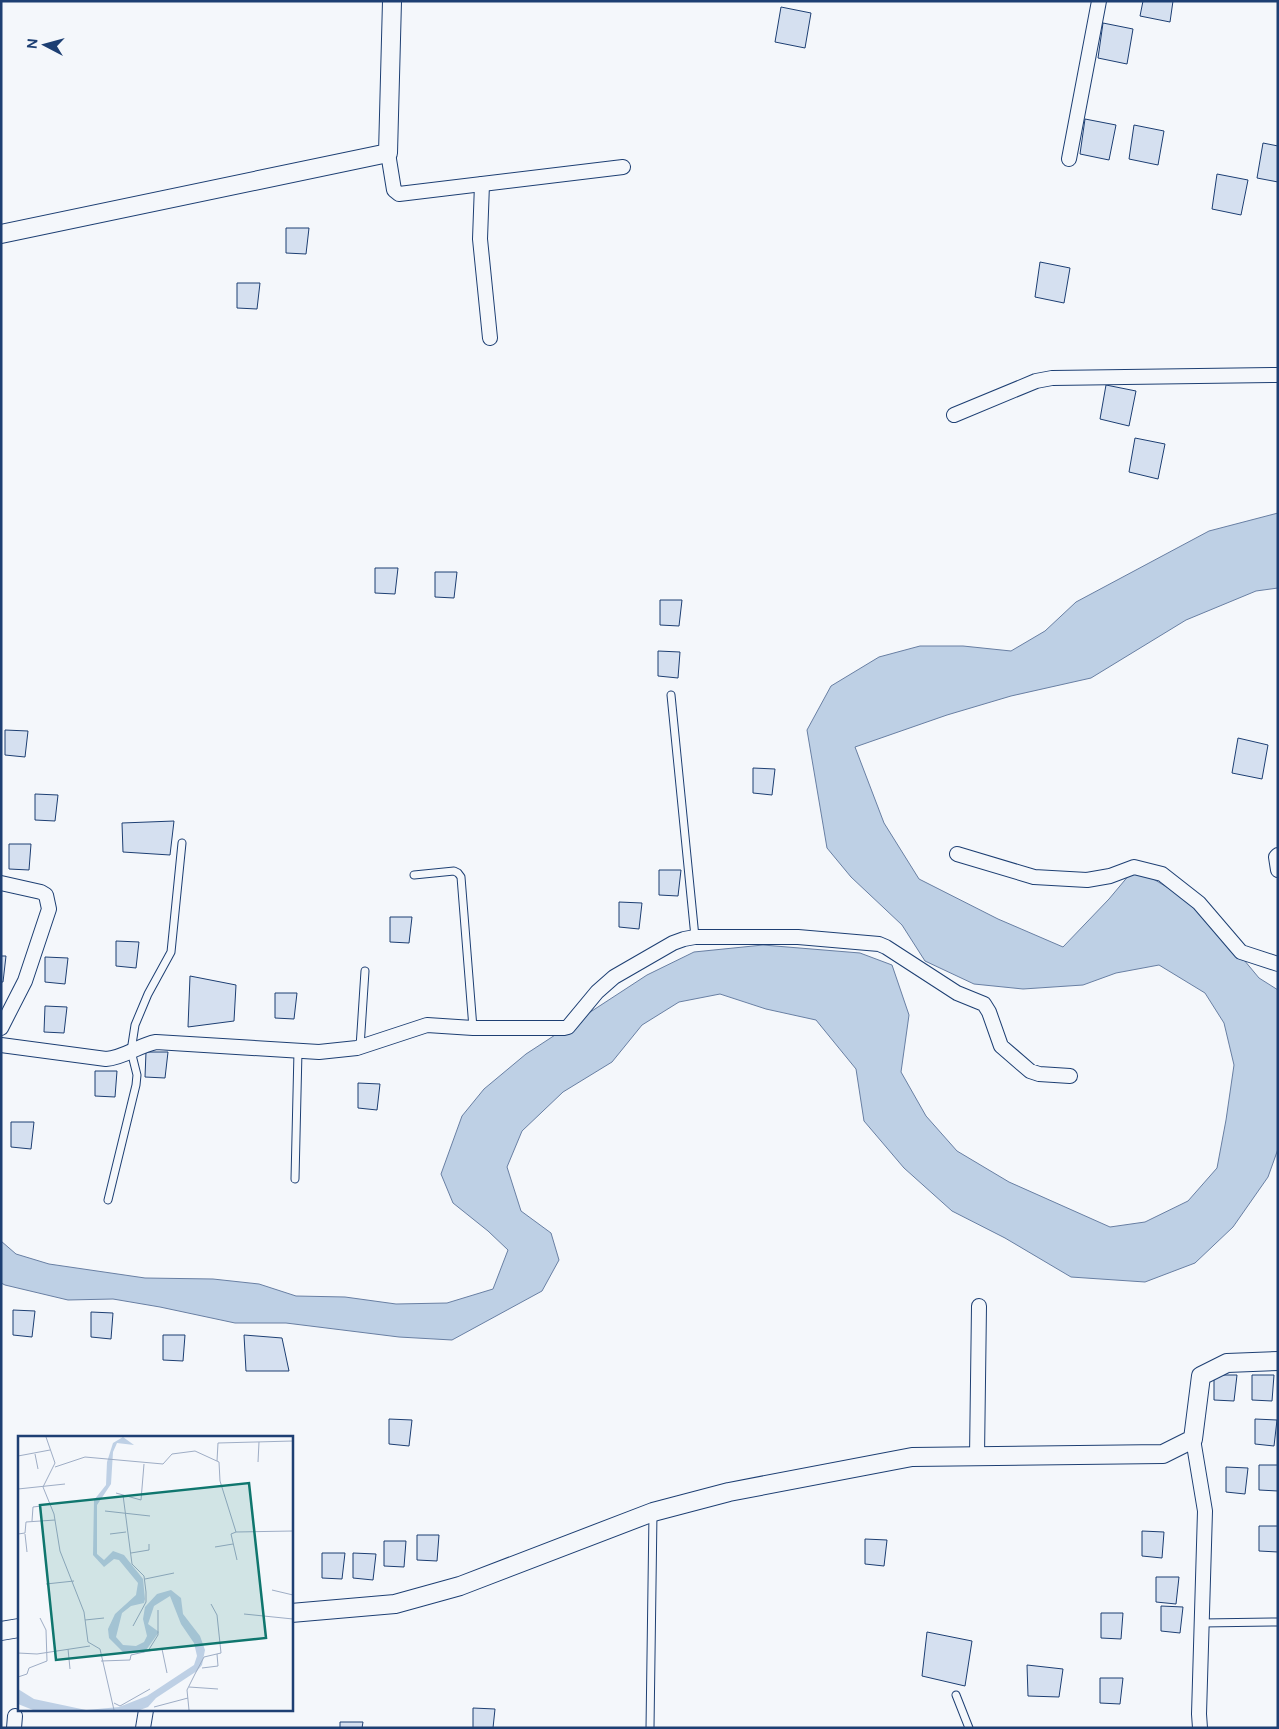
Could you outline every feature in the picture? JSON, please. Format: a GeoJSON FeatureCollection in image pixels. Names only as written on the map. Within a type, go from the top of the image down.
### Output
{"type":"FeatureCollection","features":[{"type":"Feature","properties":{"kind":"street"},"geometry":{"type":"LineString","coordinates":[[392,1],[388,153],[396,193],[623,167]]}},
{"type":"Feature","properties":{"kind":"street"},"geometry":{"type":"LineString","coordinates":[[1069,159],[1099,1]]}},
{"type":"Feature","properties":{"kind":"street"},"geometry":{"type":"LineString","coordinates":[[1,234],[388,153]]}},
{"type":"Feature","properties":{"kind":"street"},"geometry":{"type":"LineString","coordinates":[[482,184],[480,238],[490,338]]}},
{"type":"Feature","properties":{"kind":"street"},"geometry":{"type":"LineString","coordinates":[[954,414],[1036,381],[1052,378],[1278,375]]}},
{"type":"Feature","properties":{"kind":"street"},"geometry":{"type":"LineString","coordinates":[[956,854],[1034,877],[1088,880],[1110,876],[1134,867],[1162,874],[1199,904],[1240,952],[1278,964]]}},
{"type":"Feature","properties":{"kind":"street"},"geometry":{"type":"LineString","coordinates":[[1278,855],[1276,857],[1278,870]]}},
{"type":"Feature","properties":{"kind":"street"},"geometry":{"type":"LineString","coordinates":[[1,883],[41,892],[46,896],[49,909],[25,981],[1,1028]]}},
{"type":"Feature","properties":{"kind":"street"},"geometry":{"type":"LineString","coordinates":[[1,1045],[106,1059],[117,1058],[149,1043],[156,1042],[338,1051],[427,1025],[473,1028],[566,1028],[597,992],[614,977],[673,943],[695,937],[798,937],[883,946],[958,993],[987,1007],[1001,1046],[1030,1071],[1039,1074],[1070,1076]]}},
{"type":"Feature","properties":{"kind":"street"},"geometry":{"type":"LineString","coordinates":[[977,1456],[979,1306]]}},
{"type":"Feature","properties":{"kind":"street"},"geometry":{"type":"LineString","coordinates":[[1200,1728],[1204,1511],[1193,1439],[1200,1376],[1227,1363],[1278,1361]]}},
{"type":"Feature","properties":{"kind":"street"},"geometry":{"type":"LineString","coordinates":[[292,1613],[395,1604],[460,1586],[652,1512],[729,1492],[912,1457],[1163,1454],[1193,1439]]}},
{"type":"Feature","properties":{"kind":"street"},"geometry":{"type":"LineString","coordinates":[[1,1631],[18,1628]]}},
{"type":"Feature","properties":{"kind":"street"},"geometry":{"type":"LineString","coordinates":[[143,1728],[146,1712]]}},
{"type":"Feature","properties":{"kind":"lane"},"geometry":{"type":"LineString","coordinates":[[671,695],[695,937]]}},
{"type":"Feature","properties":{"kind":"lane"},"geometry":{"type":"LineString","coordinates":[[108,1200],[136,1085],[137,1075],[131,1051],[136,1020],[171,952],[182,843]]}},
{"type":"Feature","properties":{"kind":"lane"},"geometry":{"type":"LineString","coordinates":[[414,875],[454,871],[461,878],[473,1028]]}},
{"type":"Feature","properties":{"kind":"lane"},"geometry":{"type":"LineString","coordinates":[[360,1046],[366,970]]}},
{"type":"Feature","properties":{"kind":"lane"},"geometry":{"type":"LineString","coordinates":[[295,1179],[298,1050]]}},
{"type":"Feature","properties":{"kind":"lane"},"geometry":{"type":"LineString","coordinates":[[650,1728],[652,1512]]}},
{"type":"Feature","properties":{"kind":"lane"},"geometry":{"type":"LineString","coordinates":[[1202,1623],[1278,1622]]}},
{"type":"Feature","properties":{"kind":"lane"},"geometry":{"type":"LineString","coordinates":[[956,1695],[969,1728]]}},
{"type":"Feature","properties":{"kind":"water"},"geometry":{"type":"Polygon","coordinates":[[[1278,513],[1278,588],[1256,591],[1186,620],[1091,678],[1011,696],[947,715],[855,747],[884,823],[919,879],[998,919],[1063,947],[1109,899],[1135,868],[1200,907],[1259,978],[1278,990],[1278,1149],[1268,1177],[1233,1227],[1195,1263],[1145,1282],[1071,1277],[1005,1238],[952,1211],[904,1168],[864,1121],[856,1069],[816,1020],[766,1009],[720,994],[679,1002],[642,1025],[612,1062],[563,1092],[522,1131],[507,1167],[521,1211],[551,1233],[559,1260],[542,1291],[452,1340],[399,1337],[286,1323],[235,1323],[113,1299],[68,1300],[1,1283],[1,1241],[16,1254],[49,1264],[145,1278],[213,1279],[259,1284],[296,1296],[345,1297],[396,1304],[447,1303],[493,1289],[508,1250],[453,1203],[441,1174],[462,1116],[484,1089],[526,1054],[647,975],[694,952],[763,945],[860,953],[892,965],[909,1015],[901,1072],[926,1116],[957,1151],[1009,1182],[1110,1227],[1145,1222],[1188,1201],[1217,1168],[1234,1065],[1224,1023],[1205,993],[1159,965],[1116,973],[1083,985],[1023,989],[974,984],[925,961],[902,925],[851,877],[827,848],[807,730],[831,686],[879,657],[920,646],[963,646],[1011,651],[1045,631],[1076,602],[1209,531],[1278,513]]]}},
{"type":"Feature","properties":{"kind":"building"},"geometry":{"type":"Polygon","coordinates":[[[1143,1],[1173,1],[1170,22],[1140,16],[1143,1]]]}},
{"type":"Feature","properties":{"kind":"building"},"geometry":{"type":"Polygon","coordinates":[[[781,7],[811,13],[805,48],[775,42],[781,7]]]}},
{"type":"Feature","properties":{"kind":"building"},"geometry":{"type":"Polygon","coordinates":[[[1103,23],[1133,29],[1127,64],[1098,58],[1103,23]]]}},
{"type":"Feature","properties":{"kind":"building"},"geometry":{"type":"Polygon","coordinates":[[[1085,119],[1116,125],[1109,160],[1080,154],[1085,119]]]}},
{"type":"Feature","properties":{"kind":"building"},"geometry":{"type":"Polygon","coordinates":[[[1134,125],[1164,131],[1158,165],[1129,159],[1134,125]]]}},
{"type":"Feature","properties":{"kind":"building"},"geometry":{"type":"Polygon","coordinates":[[[1263,143],[1278,146],[1278,182],[1257,178],[1263,143]]]}},
{"type":"Feature","properties":{"kind":"building"},"geometry":{"type":"Polygon","coordinates":[[[1217,174],[1248,180],[1241,215],[1212,209],[1217,174]]]}},
{"type":"Feature","properties":{"kind":"building"},"geometry":{"type":"Polygon","coordinates":[[[286,228],[309,228],[306,254],[286,253],[286,228]]]}},
{"type":"Feature","properties":{"kind":"building"},"geometry":{"type":"Polygon","coordinates":[[[1040,262],[1070,268],[1064,303],[1035,297],[1040,262]]]}},
{"type":"Feature","properties":{"kind":"building"},"geometry":{"type":"Polygon","coordinates":[[[237,283],[260,283],[257,309],[237,308],[237,283]]]}},
{"type":"Feature","properties":{"kind":"building"},"geometry":{"type":"Polygon","coordinates":[[[1106,385],[1136,391],[1129,426],[1100,419],[1106,385]]]}},
{"type":"Feature","properties":{"kind":"building"},"geometry":{"type":"Polygon","coordinates":[[[1135,438],[1165,444],[1158,479],[1129,472],[1135,438]]]}},
{"type":"Feature","properties":{"kind":"building"},"geometry":{"type":"Polygon","coordinates":[[[375,568],[398,568],[395,594],[375,593],[375,568]]]}},
{"type":"Feature","properties":{"kind":"building"},"geometry":{"type":"Polygon","coordinates":[[[435,572],[457,572],[454,598],[435,597],[435,572]]]}},
{"type":"Feature","properties":{"kind":"building"},"geometry":{"type":"Polygon","coordinates":[[[660,600],[682,600],[679,626],[660,625],[660,600]]]}},
{"type":"Feature","properties":{"kind":"building"},"geometry":{"type":"Polygon","coordinates":[[[658,651],[680,652],[678,678],[658,676],[658,651]]]}},
{"type":"Feature","properties":{"kind":"building"},"geometry":{"type":"Polygon","coordinates":[[[5,730],[28,731],[25,757],[5,755],[5,730]]]}},
{"type":"Feature","properties":{"kind":"building"},"geometry":{"type":"Polygon","coordinates":[[[1238,738],[1268,745],[1262,779],[1232,773],[1238,738]]]}},
{"type":"Feature","properties":{"kind":"building"},"geometry":{"type":"Polygon","coordinates":[[[753,768],[775,769],[772,795],[753,793],[753,768]]]}},
{"type":"Feature","properties":{"kind":"building"},"geometry":{"type":"Polygon","coordinates":[[[35,794],[58,795],[55,821],[35,820],[35,794]]]}},
{"type":"Feature","properties":{"kind":"building"},"geometry":{"type":"Polygon","coordinates":[[[174,821],[170,855],[123,852],[122,823],[174,821]]]}},
{"type":"Feature","properties":{"kind":"building"},"geometry":{"type":"Polygon","coordinates":[[[9,844],[31,844],[29,870],[9,869],[9,844]]]}},
{"type":"Feature","properties":{"kind":"building"},"geometry":{"type":"Polygon","coordinates":[[[659,870],[681,870],[678,896],[659,895],[659,870]]]}},
{"type":"Feature","properties":{"kind":"building"},"geometry":{"type":"Polygon","coordinates":[[[619,902],[642,903],[639,929],[619,927],[619,902]]]}},
{"type":"Feature","properties":{"kind":"building"},"geometry":{"type":"Polygon","coordinates":[[[390,917],[412,917],[409,943],[390,942],[390,917]]]}},
{"type":"Feature","properties":{"kind":"building"},"geometry":{"type":"Polygon","coordinates":[[[116,941],[139,942],[136,968],[116,966],[116,941]]]}},
{"type":"Feature","properties":{"kind":"building"},"geometry":{"type":"Polygon","coordinates":[[[1,956],[6,956],[3,982],[1,982],[1,956]]]}},
{"type":"Feature","properties":{"kind":"building"},"geometry":{"type":"Polygon","coordinates":[[[45,957],[68,958],[65,984],[45,982],[45,957]]]}},
{"type":"Feature","properties":{"kind":"building"},"geometry":{"type":"Polygon","coordinates":[[[190,976],[236,985],[234,1021],[188,1027],[190,976]]]}},
{"type":"Feature","properties":{"kind":"building"},"geometry":{"type":"Polygon","coordinates":[[[275,993],[297,993],[294,1019],[275,1018],[275,993]]]}},
{"type":"Feature","properties":{"kind":"building"},"geometry":{"type":"Polygon","coordinates":[[[45,1006],[67,1007],[64,1033],[44,1032],[45,1006]]]}},
{"type":"Feature","properties":{"kind":"building"},"geometry":{"type":"Polygon","coordinates":[[[146,1052],[168,1052],[165,1078],[145,1077],[146,1052]]]}},
{"type":"Feature","properties":{"kind":"building"},"geometry":{"type":"Polygon","coordinates":[[[95,1071],[117,1071],[115,1097],[95,1096],[95,1071]]]}},
{"type":"Feature","properties":{"kind":"building"},"geometry":{"type":"Polygon","coordinates":[[[358,1083],[380,1084],[377,1110],[358,1108],[358,1083]]]}},
{"type":"Feature","properties":{"kind":"building"},"geometry":{"type":"Polygon","coordinates":[[[11,1122],[34,1122],[31,1149],[11,1147],[11,1122]]]}},
{"type":"Feature","properties":{"kind":"building"},"geometry":{"type":"Polygon","coordinates":[[[13,1310],[35,1311],[32,1337],[13,1335],[13,1310]]]}},
{"type":"Feature","properties":{"kind":"building"},"geometry":{"type":"Polygon","coordinates":[[[91,1312],[113,1313],[111,1339],[91,1337],[91,1312]]]}},
{"type":"Feature","properties":{"kind":"building"},"geometry":{"type":"Polygon","coordinates":[[[163,1335],[185,1335],[183,1361],[163,1360],[163,1335]]]}},
{"type":"Feature","properties":{"kind":"building"},"geometry":{"type":"Polygon","coordinates":[[[244,1335],[282,1338],[289,1371],[246,1371],[244,1335]]]}},
{"type":"Feature","properties":{"kind":"building"},"geometry":{"type":"Polygon","coordinates":[[[1214,1375],[1237,1375],[1234,1401],[1214,1400],[1214,1375]]]}},
{"type":"Feature","properties":{"kind":"building"},"geometry":{"type":"Polygon","coordinates":[[[1252,1375],[1274,1375],[1272,1401],[1252,1400],[1252,1375]]]}},
{"type":"Feature","properties":{"kind":"building"},"geometry":{"type":"Polygon","coordinates":[[[389,1419],[412,1420],[409,1446],[389,1444],[389,1419]]]}},
{"type":"Feature","properties":{"kind":"building"},"geometry":{"type":"Polygon","coordinates":[[[1255,1419],[1277,1420],[1274,1446],[1255,1444],[1255,1419]]]}},
{"type":"Feature","properties":{"kind":"building"},"geometry":{"type":"Polygon","coordinates":[[[1259,1465],[1278,1465],[1278,1491],[1259,1490],[1259,1465]]]}},
{"type":"Feature","properties":{"kind":"building"},"geometry":{"type":"Polygon","coordinates":[[[1226,1467],[1248,1468],[1245,1494],[1226,1492],[1226,1467]]]}},
{"type":"Feature","properties":{"kind":"building"},"geometry":{"type":"Polygon","coordinates":[[[1259,1526],[1278,1526],[1278,1552],[1259,1551],[1259,1526]]]}},
{"type":"Feature","properties":{"kind":"building"},"geometry":{"type":"Polygon","coordinates":[[[1142,1531],[1164,1532],[1162,1558],[1142,1556],[1142,1531]]]}},
{"type":"Feature","properties":{"kind":"building"},"geometry":{"type":"Polygon","coordinates":[[[417,1535],[439,1535],[437,1561],[417,1560],[417,1535]]]}},
{"type":"Feature","properties":{"kind":"building"},"geometry":{"type":"Polygon","coordinates":[[[865,1539],[887,1540],[884,1566],[865,1564],[865,1539]]]}},
{"type":"Feature","properties":{"kind":"building"},"geometry":{"type":"Polygon","coordinates":[[[384,1541],[406,1541],[404,1567],[384,1566],[384,1541]]]}},
{"type":"Feature","properties":{"kind":"building"},"geometry":{"type":"Polygon","coordinates":[[[322,1553],[345,1553],[342,1579],[322,1578],[322,1553]]]}},
{"type":"Feature","properties":{"kind":"building"},"geometry":{"type":"Polygon","coordinates":[[[353,1553],[376,1554],[373,1580],[353,1578],[353,1553]]]}},
{"type":"Feature","properties":{"kind":"building"},"geometry":{"type":"Polygon","coordinates":[[[1156,1577],[1179,1577],[1176,1604],[1156,1602],[1156,1577]]]}},
{"type":"Feature","properties":{"kind":"building"},"geometry":{"type":"Polygon","coordinates":[[[1161,1606],[1183,1607],[1180,1633],[1161,1631],[1161,1606]]]}},
{"type":"Feature","properties":{"kind":"building"},"geometry":{"type":"Polygon","coordinates":[[[1101,1613],[1123,1613],[1121,1639],[1101,1638],[1101,1613]]]}},
{"type":"Feature","properties":{"kind":"building"},"geometry":{"type":"Polygon","coordinates":[[[927,1632],[972,1641],[965,1686],[922,1676],[927,1632]]]}},
{"type":"Feature","properties":{"kind":"building"},"geometry":{"type":"Polygon","coordinates":[[[1027,1665],[1063,1669],[1059,1697],[1028,1696],[1027,1665]]]}},
{"type":"Feature","properties":{"kind":"building"},"geometry":{"type":"Polygon","coordinates":[[[1100,1678],[1123,1678],[1120,1704],[1100,1703],[1100,1678]]]}},
{"type":"Feature","properties":{"kind":"building"},"geometry":{"type":"Polygon","coordinates":[[[473,1708],[495,1709],[493,1728],[473,1728],[473,1708]]]}},
{"type":"Feature","properties":{"kind":"building"},"geometry":{"type":"Polygon","coordinates":[[[340,1722],[363,1722],[362,1728],[340,1728],[340,1722]]]}}]}
